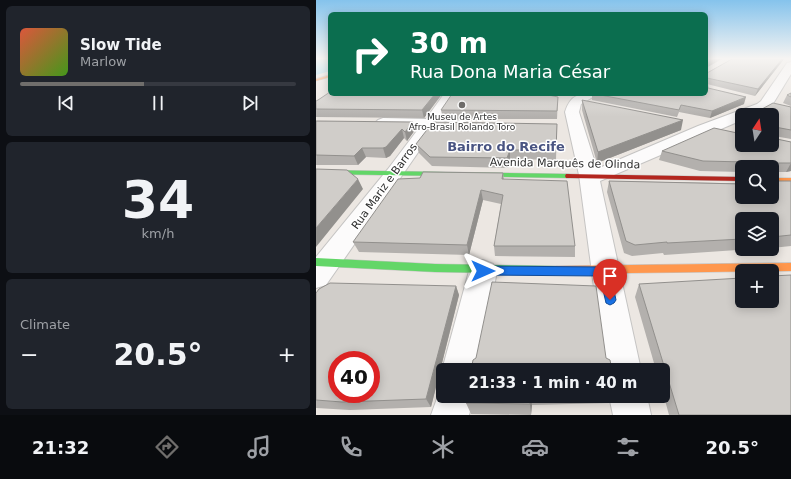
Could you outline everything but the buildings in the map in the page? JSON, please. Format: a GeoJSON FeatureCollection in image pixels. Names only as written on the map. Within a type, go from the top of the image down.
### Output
{"type":"FeatureCollection","features":[{"type":"Feature","properties":{"kind":"main road","name":"Avenida Marquês de Olinda"},"geometry":{"type":"LineString","coordinates":[[316,172],[594,175],[735,179]]}},
{"type":"Feature","properties":{"kind":"main road"},"geometry":{"type":"LineString","coordinates":[[779,180],[791,180]]}},
{"type":"Feature","properties":{"kind":"main road"},"geometry":{"type":"LineString","coordinates":[[320,267],[605,272],[791,267]]}},
{"type":"Feature","properties":{"kind":"street"},"geometry":{"type":"LineString","coordinates":[[594,175],[704,128],[771,105],[784,78]]}},
{"type":"Feature","properties":{"kind":"street","name":"Rua Mariz e Barros"},"geometry":{"type":"LineString","coordinates":[[320,267],[395,173],[449,96]]}},
{"type":"Feature","properties":{"kind":"street"},"geometry":{"type":"LineString","coordinates":[[748,99],[771,105]]}},
{"type":"Feature","properties":{"kind":"street"},"geometry":{"type":"LineString","coordinates":[[595,100],[568,101],[572,112],[568,126],[594,175],[605,272],[623,363]]}},
{"type":"Feature","properties":{"kind":"street"},"geometry":{"type":"LineString","coordinates":[[369,123],[475,124]]}},
{"type":"Feature","properties":{"kind":"street"},"geometry":{"type":"LineString","coordinates":[[681,124],[734,134]]}},
{"type":"Feature","properties":{"kind":"street"},"geometry":{"type":"LineString","coordinates":[[462,363],[483,271]]}},
{"type":"Feature","properties":{"kind":"street"},"geometry":{"type":"LineString","coordinates":[[450,415],[453,403]]}},
{"type":"Feature","properties":{"kind":"street"},"geometry":{"type":"LineString","coordinates":[[629,403],[632,415]]}},
{"type":"Feature","properties":{"kind":"traffic: fast"},"geometry":{"type":"LineString","coordinates":[[316,172],[569,176]]}},
{"type":"Feature","properties":{"kind":"traffic: fast"},"geometry":{"type":"LineString","coordinates":[[316,262],[435,268],[557,270]]}},
{"type":"Feature","properties":{"kind":"traffic: slow"},"geometry":{"type":"LineString","coordinates":[[316,80],[322,78]]}},
{"type":"Feature","properties":{"kind":"traffic: slow"},"geometry":{"type":"LineString","coordinates":[[779,180],[791,180]]}},
{"type":"Feature","properties":{"kind":"traffic: slow"},"geometry":{"type":"LineString","coordinates":[[557,270],[791,267]]}},
{"type":"Feature","properties":{"kind":"traffic: jam"},"geometry":{"type":"LineString","coordinates":[[569,176],[735,179]]}},
{"type":"Feature","properties":{"kind":"place","name":"Museu de Artes Afro-Brasil Rolando Toro"},"geometry":{"type":"Point","coordinates":[462,105]}},
{"type":"Feature","properties":{"kind":"district","name":"Bairro do Recife"},"geometry":{"type":"Point","coordinates":[506,146]}},
{"type":"Feature","properties":{"kind":"route"},"geometry":{"type":"LineString","coordinates":[[483,271],[605,272],[610,300]]}}]}
